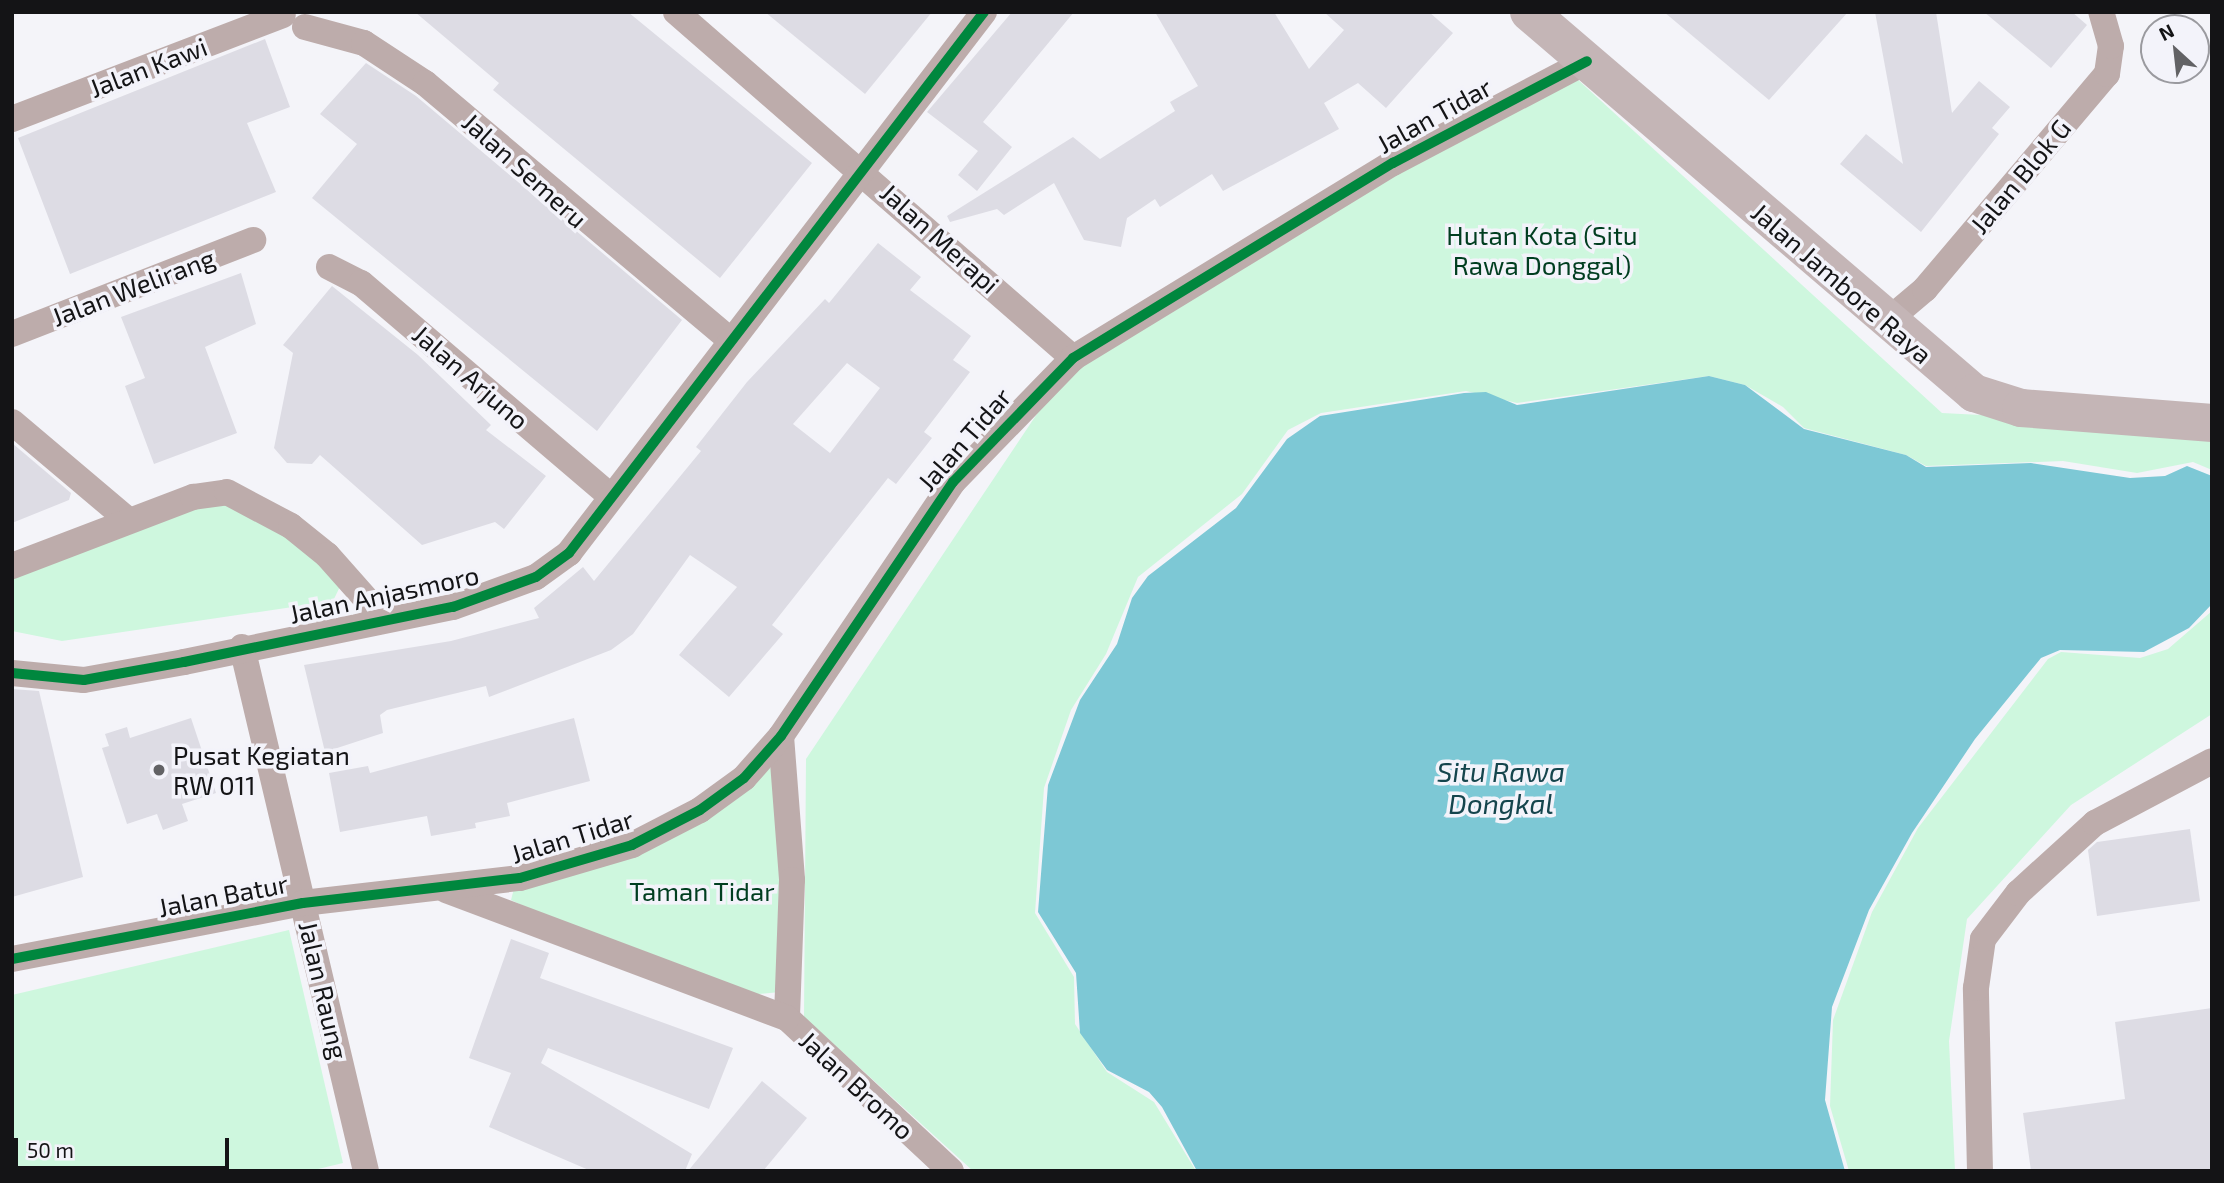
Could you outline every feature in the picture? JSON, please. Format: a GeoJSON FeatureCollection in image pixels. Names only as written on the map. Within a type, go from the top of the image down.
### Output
{"type":"FeatureCollection","features":[{"type":"Feature","properties":{"kind":"street","name":"Jalan Anjasmoro"},"geometry":{"type":"LineString","coordinates":[[12,673],[84,680],[475,601],[536,577],[569,552],[608,494],[984,12]]}},
{"type":"Feature","properties":{"kind":"street","name":"Jalan Jambore Raya"},"geometry":{"type":"LineString","coordinates":[[1529,12],[1956,382],[2002,405],[2207,423]]}},
{"type":"Feature","properties":{"kind":"street","name":"Jalan Blok G"},"geometry":{"type":"LineString","coordinates":[[1886,322],[1925,289],[2107,74],[2111,46],[2101,12]]}},
{"type":"Feature","properties":{"kind":"street","name":"Jalan Merapi"},"geometry":{"type":"LineString","coordinates":[[692,17],[1073,358]]}},
{"type":"Feature","properties":{"kind":"street","name":"Jalan Kawi"},"geometry":{"type":"LineString","coordinates":[[12,119],[294,21]]}},
{"type":"Feature","properties":{"kind":"street","name":"Jalan Semeru"},"geometry":{"type":"LineString","coordinates":[[294,21],[364,43],[425,83],[730,341]]}},
{"type":"Feature","properties":{"kind":"street","name":"Jalan Tidar"},"geometry":{"type":"LineString","coordinates":[[444,889],[520,878],[632,845],[744,778],[780,736],[953,482],[1073,358],[1382,169],[1587,61]]}},
{"type":"Feature","properties":{"kind":"street","name":"Jalan Welirang"},"geometry":{"type":"LineString","coordinates":[[12,334],[253,240]]}},
{"type":"Feature","properties":{"kind":"street","name":"Jalan Arjuno"},"geometry":{"type":"LineString","coordinates":[[329,267],[361,283],[608,494]]}},
{"type":"Feature","properties":{"kind":"street"},"geometry":{"type":"LineString","coordinates":[[12,422],[128,520]]}},
{"type":"Feature","properties":{"kind":"street"},"geometry":{"type":"LineString","coordinates":[[12,566],[128,520],[227,492],[291,526],[327,555],[383,618]]}},
{"type":"Feature","properties":{"kind":"street","name":"Jalan Raung"},"geometry":{"type":"LineString","coordinates":[[242,647],[366,1171]]}},
{"type":"Feature","properties":{"kind":"street","name":"Jalan Bromo"},"geometry":{"type":"LineString","coordinates":[[780,736],[792,880],[787,1018],[951,1171]]}},
{"type":"Feature","properties":{"kind":"street"},"geometry":{"type":"LineString","coordinates":[[1980,1171],[1976,988],[1983,939],[2018,893],[2095,823],[2212,761]]}},
{"type":"Feature","properties":{"kind":"street"},"geometry":{"type":"LineString","coordinates":[[444,889],[614,958],[787,1018]]}},
{"type":"Feature","properties":{"kind":"street","name":"Jalan Batur"},"geometry":{"type":"LineString","coordinates":[[12,959],[303,903],[444,889]]}},
{"type":"Feature","properties":{"kind":"green space","name":"Hutan Kota (Situ Rawa Donggal)"},"geometry":{"type":"Polygon","coordinates":[[[1576,78],[1942,413],[2212,427],[2212,470],[2193,462],[2137,473],[2063,461],[1926,466],[1906,455],[1804,428],[1783,407],[1745,385],[1709,376],[1517,403],[1466,391],[1321,413],[1288,430],[1242,494],[1138,577],[1106,654],[1071,710],[1044,788],[1035,913],[1074,977],[1075,1024],[1107,1072],[1154,1102],[1196,1171],[973,1171],[804,1017],[806,759],[1073,360],[1214,261],[1576,78]]]}},
{"type":"Feature","properties":{"kind":"green space"},"geometry":{"type":"Polygon","coordinates":[[[227,483],[349,568],[333,601],[62,641],[12,631],[12,563],[227,483]]]}},
{"type":"Feature","properties":{"kind":"green space"},"geometry":{"type":"Polygon","coordinates":[[[2212,611],[2212,714],[2071,805],[1967,919],[1949,1041],[1955,1171],[1849,1171],[1830,1106],[1833,1020],[1872,912],[1918,828],[2048,659],[2061,652],[2140,658],[2168,649],[2212,611]]]}},
{"type":"Feature","properties":{"kind":"green space","name":"Taman Tidar"},"geometry":{"type":"Polygon","coordinates":[[[763,766],[777,770],[786,872],[780,992],[747,995],[589,937],[511,900],[517,877],[727,794],[763,766]]]}},
{"type":"Feature","properties":{"kind":"green space"},"geometry":{"type":"Polygon","coordinates":[[[289,930],[343,1163],[310,1171],[12,1171],[12,995],[289,930]]]}},
{"type":"Feature","properties":{"kind":"water","name":"Situ Rawa Dongkal"},"geometry":{"type":"Polygon","coordinates":[[[1709,376],[1745,385],[1804,429],[1906,455],[1926,467],[2031,463],[2130,478],[2165,476],[2187,466],[2212,476],[2212,604],[2189,628],[2144,652],[2060,650],[2041,658],[1975,739],[1912,833],[1869,910],[1832,1007],[1825,1100],[1845,1171],[1197,1171],[1162,1107],[1149,1092],[1107,1070],[1080,1033],[1076,973],[1038,912],[1048,785],[1080,700],[1117,644],[1132,598],[1148,576],[1236,508],[1287,439],[1320,416],[1464,393],[1486,392],[1517,405],[1709,376]]]}},
{"type":"Feature","properties":{"kind":"building"},"geometry":{"type":"Polygon","coordinates":[[[415,12],[628,12],[812,163],[720,278],[493,90],[499,83],[415,12]]]}},
{"type":"Feature","properties":{"kind":"building"},"geometry":{"type":"Polygon","coordinates":[[[765,12],[932,12],[865,94],[765,12]]]}},
{"type":"Feature","properties":{"kind":"building"},"geometry":{"type":"Polygon","coordinates":[[[1012,12],[1074,12],[983,122],[1012,147],[977,191],[958,175],[978,151],[927,112],[1012,12]]]}},
{"type":"Feature","properties":{"kind":"building"},"geometry":{"type":"Polygon","coordinates":[[[1155,12],[1274,12],[1309,69],[1344,30],[1324,12],[1429,12],[1453,33],[1386,108],[1358,83],[1324,103],[1339,129],[1223,191],[1212,174],[1160,207],[1155,199],[1127,218],[1121,247],[1084,240],[1054,183],[1004,215],[997,209],[950,222],[947,216],[1073,137],[1100,159],[1175,111],[1170,102],[1198,86],[1155,12]]]}},
{"type":"Feature","properties":{"kind":"building"},"geometry":{"type":"Polygon","coordinates":[[[1664,12],[1848,12],[1769,100],[1664,12]]]}},
{"type":"Feature","properties":{"kind":"building"},"geometry":{"type":"Polygon","coordinates":[[[1875,12],[1936,12],[1952,113],[1979,81],[2010,107],[1992,128],[1999,134],[1921,232],[1840,164],[1866,134],[1903,164],[1875,12]]]}},
{"type":"Feature","properties":{"kind":"building"},"geometry":{"type":"Polygon","coordinates":[[[1984,12],[2072,12],[2087,25],[2051,68],[1984,12]]]}},
{"type":"Feature","properties":{"kind":"building"},"geometry":{"type":"Polygon","coordinates":[[[265,39],[290,107],[247,123],[276,192],[70,274],[18,138],[265,39]]]}},
{"type":"Feature","properties":{"kind":"building"},"geometry":{"type":"Polygon","coordinates":[[[366,63],[416,96],[682,320],[597,431],[312,198],[357,144],[320,114],[366,63]]]}},
{"type":"Feature","properties":{"kind":"building"},"geometry":{"type":"Polygon","coordinates":[[[878,243],[921,277],[910,290],[971,336],[953,360],[970,372],[924,432],[932,438],[896,484],[888,478],[772,625],[783,634],[729,697],[679,655],[737,587],[690,555],[633,634],[611,650],[489,697],[486,686],[387,710],[380,715],[383,733],[325,752],[304,665],[451,641],[539,618],[534,608],[583,567],[594,581],[701,451],[696,447],[747,382],[825,299],[829,303],[878,243]],[[847,363],[793,424],[830,453],[880,388],[847,363]]]}},
{"type":"Feature","properties":{"kind":"building"},"geometry":{"type":"Polygon","coordinates":[[[241,273],[256,324],[205,347],[237,433],[154,464],[125,386],[145,378],[121,317],[241,273]]]}},
{"type":"Feature","properties":{"kind":"building"},"geometry":{"type":"Polygon","coordinates":[[[332,286],[418,355],[491,425],[486,430],[546,476],[504,529],[495,522],[422,545],[320,455],[312,464],[287,463],[274,448],[293,353],[283,345],[332,286]]]}},
{"type":"Feature","properties":{"kind":"building"},"geometry":{"type":"Polygon","coordinates":[[[12,443],[71,493],[69,500],[12,523],[12,443]]]}},
{"type":"Feature","properties":{"kind":"building"},"geometry":{"type":"Polygon","coordinates":[[[12,689],[39,691],[83,877],[12,897],[12,689]]]}},
{"type":"Feature","properties":{"kind":"building","name":"Pusat Kegiatan RW 011"},"geometry":{"type":"Polygon","coordinates":[[[191,718],[216,793],[182,804],[188,821],[163,830],[157,814],[127,824],[102,748],[109,746],[105,734],[127,727],[130,738],[191,718]]]}},
{"type":"Feature","properties":{"kind":"building"},"geometry":{"type":"Polygon","coordinates":[[[574,718],[590,781],[507,803],[510,816],[475,823],[476,828],[431,836],[427,816],[340,832],[329,773],[368,766],[370,773],[574,718]]]}},
{"type":"Feature","properties":{"kind":"building"},"geometry":{"type":"Polygon","coordinates":[[[2190,829],[2200,901],[2097,916],[2088,850],[2097,842],[2190,829]]]}},
{"type":"Feature","properties":{"kind":"building"},"geometry":{"type":"Polygon","coordinates":[[[511,939],[549,953],[540,978],[733,1048],[709,1109],[548,1048],[541,1063],[692,1154],[685,1171],[591,1171],[489,1127],[511,1073],[469,1058],[511,939]]]}},
{"type":"Feature","properties":{"kind":"building"},"geometry":{"type":"Polygon","coordinates":[[[2212,1008],[2212,1171],[2031,1171],[2023,1113],[2125,1099],[2115,1022],[2212,1008]]]}},
{"type":"Feature","properties":{"kind":"building"},"geometry":{"type":"Polygon","coordinates":[[[762,1081],[807,1118],[763,1171],[688,1171],[762,1081]]]}},
{"type":"Feature","properties":{"kind":"cycle path"},"geometry":{"type":"LineString","coordinates":[[12,673],[84,680],[184,662],[453,607],[536,577],[569,553],[984,12]]}},
{"type":"Feature","properties":{"kind":"cycle path"},"geometry":{"type":"LineString","coordinates":[[12,959],[303,903],[520,878],[632,845],[700,810],[744,778],[781,736],[953,482],[1073,358],[1393,163],[1587,61]]}},
{"type":"Feature","properties":{"kind":"place","name":"Pusat Kegiatan RW 011"},"geometry":{"type":"Point","coordinates":[159,770]}}]}
